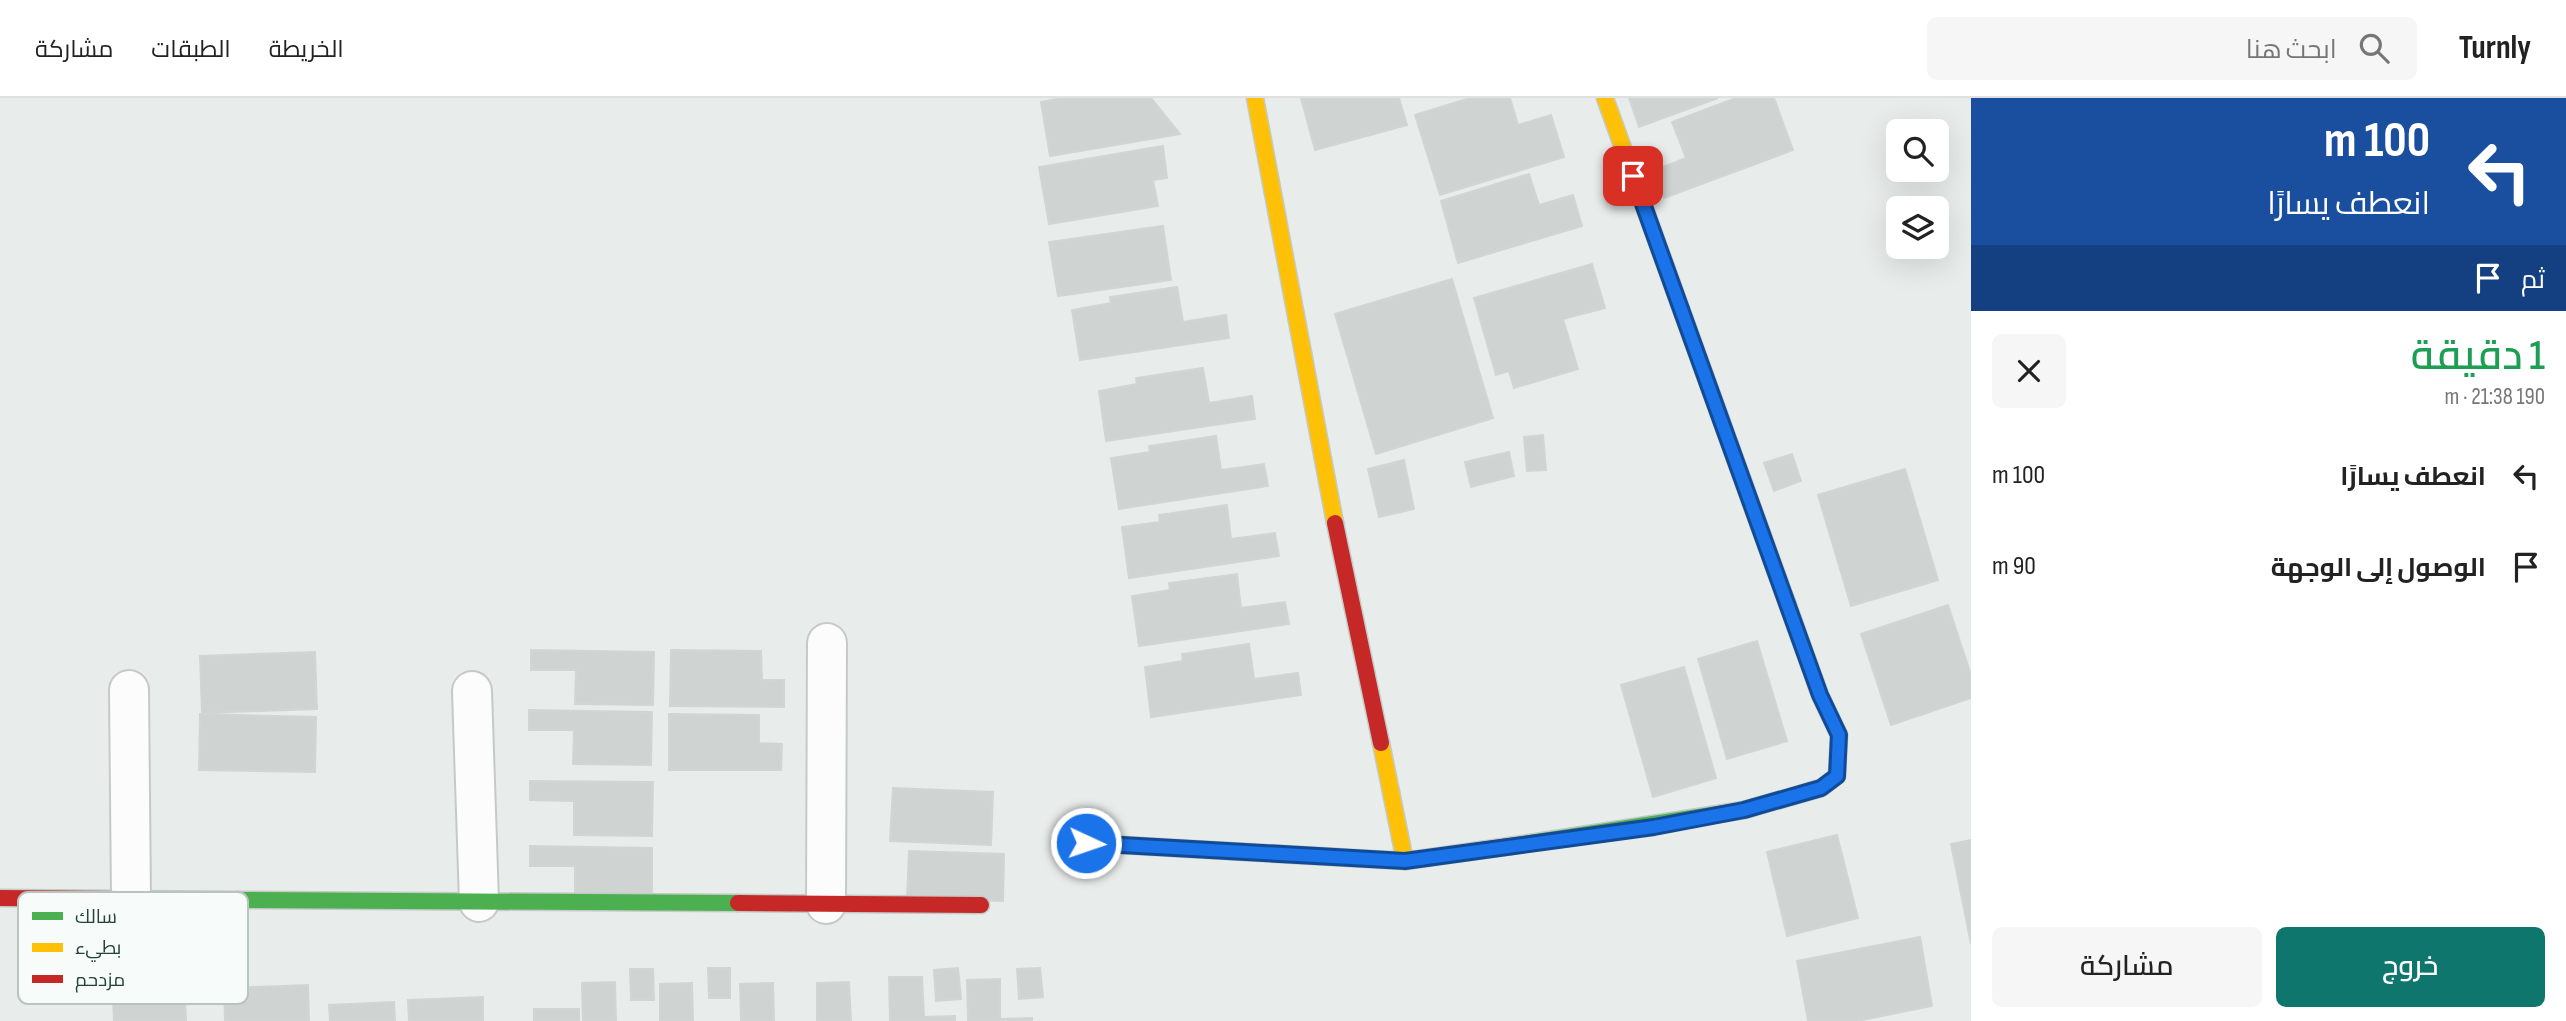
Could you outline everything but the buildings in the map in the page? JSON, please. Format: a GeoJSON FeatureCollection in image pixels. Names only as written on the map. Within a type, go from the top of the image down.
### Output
{"type":"FeatureCollection","features":[{"type":"Feature","properties":{"kind":"street"},"geometry":{"type":"LineString","coordinates":[[1255,98],[1320,451],[1405,861]]}},
{"type":"Feature","properties":{"kind":"street"},"geometry":{"type":"LineString","coordinates":[[1086,843],[1405,861],[1654,827],[1744,810],[1821,788],[1837,776],[1839,735],[1820,695],[1605,98]]}},
{"type":"Feature","properties":{"kind":"street"},"geometry":{"type":"LineString","coordinates":[[826,904],[827,643]]}},
{"type":"Feature","properties":{"kind":"street"},"geometry":{"type":"LineString","coordinates":[[129,690],[131,892]]}},
{"type":"Feature","properties":{"kind":"street"},"geometry":{"type":"LineString","coordinates":[[472,691],[478,902]]}},
{"type":"Feature","properties":{"kind":"street"},"geometry":{"type":"LineString","coordinates":[[0,898],[18,898]]}},
{"type":"Feature","properties":{"kind":"street"},"geometry":{"type":"LineString","coordinates":[[248,900],[981,905]]}},
{"type":"Feature","properties":{"kind":"traffic: fast"},"geometry":{"type":"LineString","coordinates":[[1510,846],[1744,810],[1821,788],[1837,776],[1839,735],[1820,695],[1787,603]]}},
{"type":"Feature","properties":{"kind":"traffic: fast"},"geometry":{"type":"LineString","coordinates":[[248,900],[738,903]]}},
{"type":"Feature","properties":{"kind":"traffic: slow"},"geometry":{"type":"LineString","coordinates":[[1255,98],[1335,523]]}},
{"type":"Feature","properties":{"kind":"traffic: slow"},"geometry":{"type":"LineString","coordinates":[[1605,98],[1787,603]]}},
{"type":"Feature","properties":{"kind":"traffic: slow"},"geometry":{"type":"LineString","coordinates":[[1381,743],[1405,861]]}},
{"type":"Feature","properties":{"kind":"traffic: jam"},"geometry":{"type":"LineString","coordinates":[[1335,523],[1381,743]]}},
{"type":"Feature","properties":{"kind":"traffic: jam"},"geometry":{"type":"LineString","coordinates":[[1086,843],[1405,861],[1510,846]]}},
{"type":"Feature","properties":{"kind":"traffic: jam"},"geometry":{"type":"LineString","coordinates":[[0,898],[18,898]]}},
{"type":"Feature","properties":{"kind":"traffic: jam"},"geometry":{"type":"LineString","coordinates":[[738,903],[981,905]]}},
{"type":"Feature","properties":{"kind":"route"},"geometry":{"type":"LineString","coordinates":[[1086,843],[1405,861],[1654,827],[1744,810],[1821,788],[1837,776],[1839,735],[1820,695],[1633,176]]}}]}
